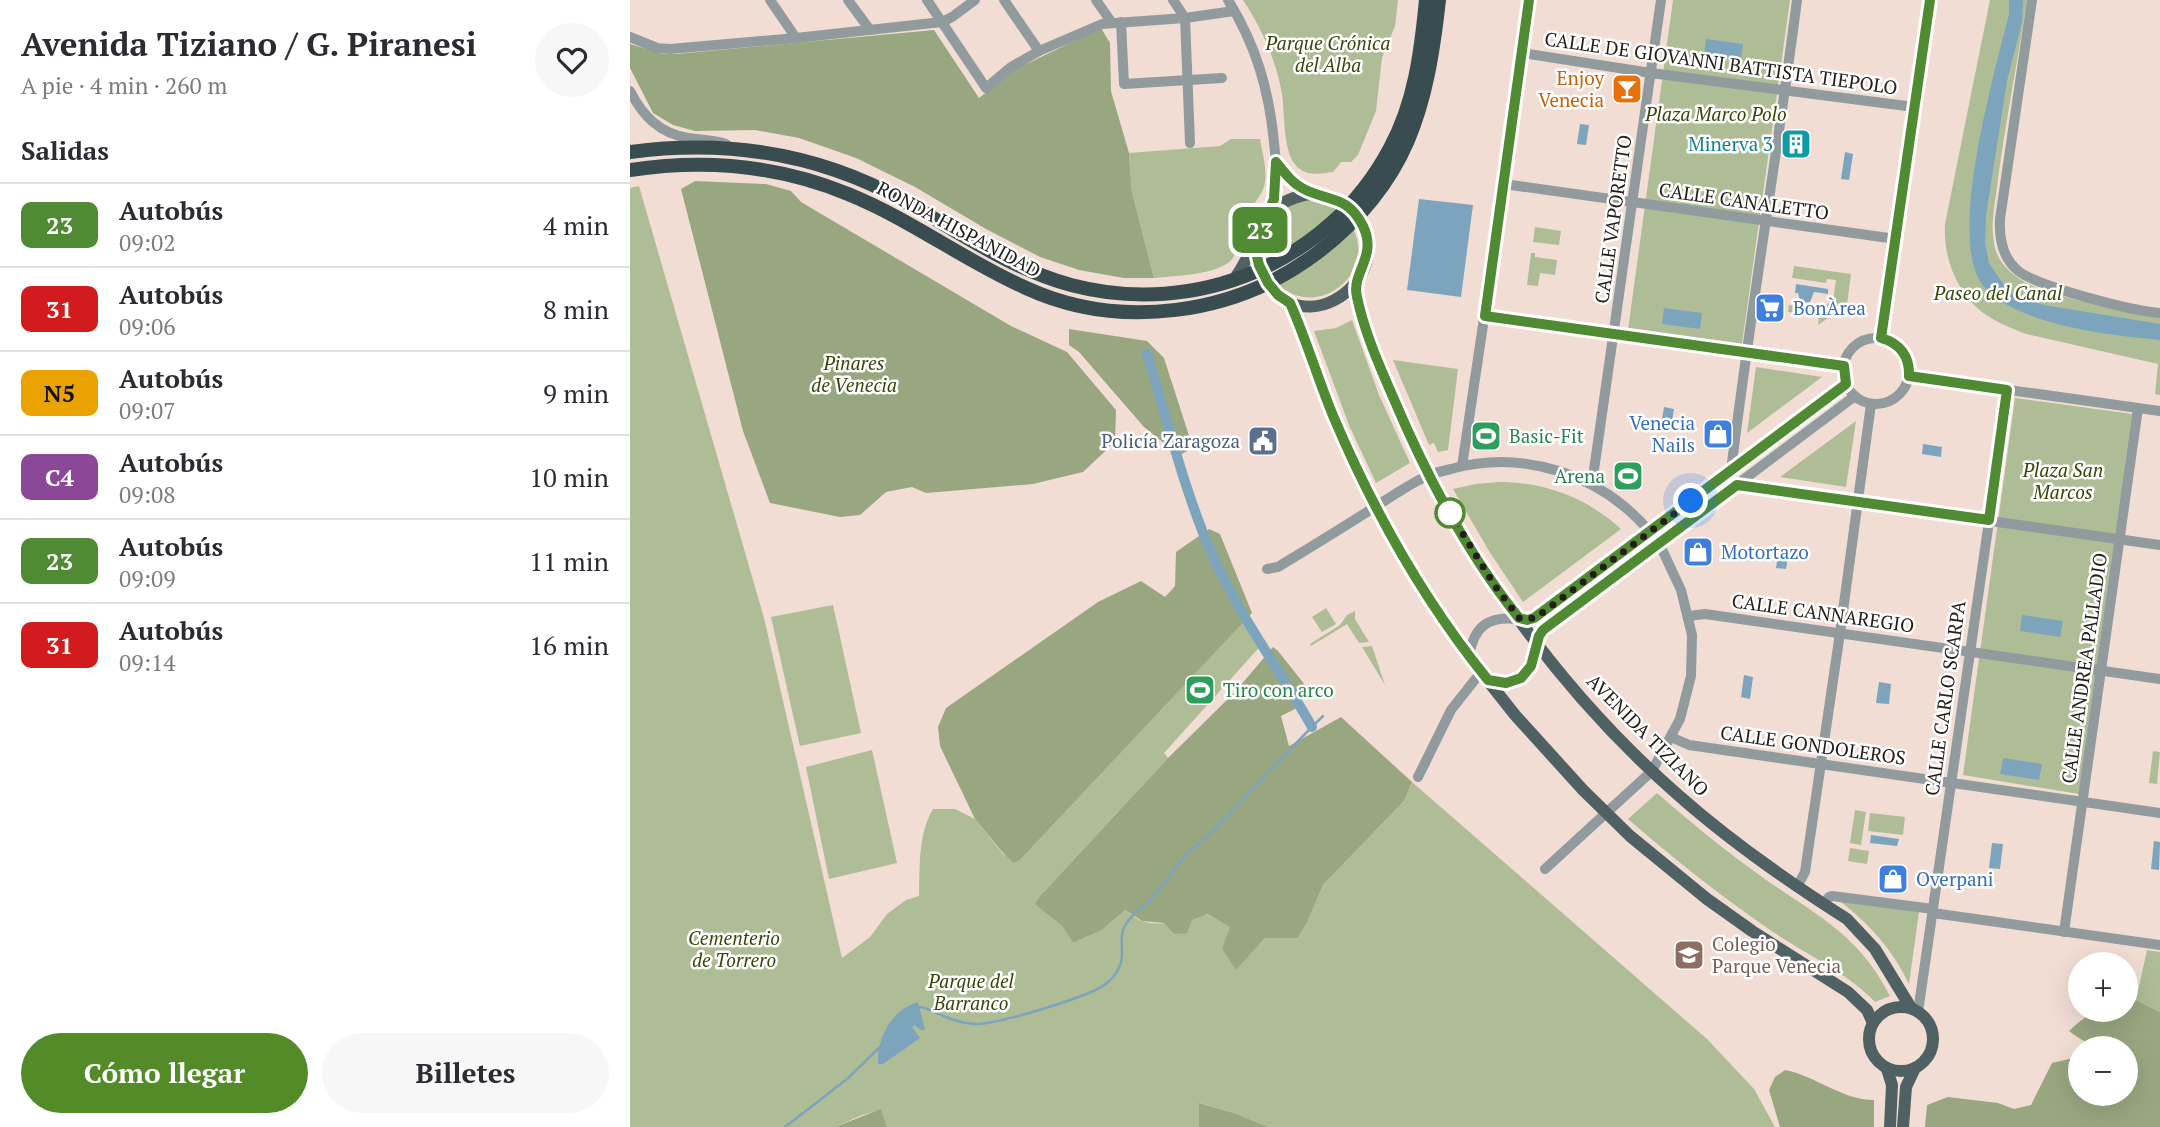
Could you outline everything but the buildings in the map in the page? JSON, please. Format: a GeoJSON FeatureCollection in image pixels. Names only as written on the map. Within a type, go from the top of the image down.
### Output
{"type":"FeatureCollection","features":[{"type":"Feature","properties":{"kind":"highway","name":"RONDA HISPANIDAD"},"geometry":{"type":"LineString","coordinates":[[630,170],[681,164],[719,164],[752,167],[815,182],[871,204],[968,259],[1028,289],[1065,302],[1095,309],[1130,312],[1160,312],[1195,307],[1232,298],[1265,277],[1308,260],[1336,238],[1391,148],[1402,123],[1416,75],[1426,0]]}},
{"type":"Feature","properties":{"kind":"highway","name":"RONDA HISPANIDAD"},"geometry":{"type":"LineString","coordinates":[[1353,212],[1377,193],[1392,172],[1419,116],[1431,63],[1439,0]]}},
{"type":"Feature","properties":{"kind":"highway","name":"RONDA HISPANIDAD"},"geometry":{"type":"LineString","coordinates":[[630,152],[689,147],[733,147],[807,162],[854,177],[903,200],[1003,258],[1034,273],[1069,285],[1129,295],[1189,291],[1234,280],[1265,277]]}},
{"type":"Feature","properties":{"kind":"main road"},"geometry":{"type":"LineString","coordinates":[[1234,280],[1269,212],[1291,199],[1314,194],[1336,199],[1353,212],[1368,242],[1367,256],[1357,281],[1346,294],[1324,305],[1308,307],[1290,303],[1278,295],[1265,277],[1254,244]]}},
{"type":"Feature","properties":{"kind":"main road","name":"AVENIDA TIZIANO"},"geometry":{"type":"LineString","coordinates":[[1357,281],[1356,296],[1374,351],[1429,475],[1482,566],[1538,645],[1600,719],[1652,771],[1729,837],[1797,887],[1847,919],[1886,964],[1915,1010]]}},
{"type":"Feature","properties":{"kind":"main road"},"geometry":{"type":"LineString","coordinates":[[1290,303],[1334,418],[1376,506],[1423,592],[1484,676],[1544,748],[1606,814],[1707,899],[1848,992],[1867,1010],[1873,1024]]}},
{"type":"Feature","properties":{"kind":"main road"},"geometry":{"type":"LineString","coordinates":[[1887,1069],[1907,1071],[1928,1058],[1933,1043],[1931,1028],[1928,1021],[1915,1010],[1895,1007],[1886,1011],[1873,1024],[1869,1040],[1874,1057],[1887,1069],[1892,1085],[1890,1127]]}},
{"type":"Feature","properties":{"kind":"main road"},"geometry":{"type":"LineString","coordinates":[[1903,1127],[1906,1087],[1915,1068]]}},
{"type":"Feature","properties":{"kind":"street"},"geometry":{"type":"LineString","coordinates":[[770,0],[796,38]]}},
{"type":"Feature","properties":{"kind":"street"},"geometry":{"type":"LineString","coordinates":[[848,0],[870,30]]}},
{"type":"Feature","properties":{"kind":"street"},"geometry":{"type":"LineString","coordinates":[[927,0],[986,88],[1012,66],[1039,51],[1102,24],[1185,18],[1231,3],[1249,38],[1263,75],[1270,107],[1276,162],[1275,194],[1269,212]]}},
{"type":"Feature","properties":{"kind":"street"},"geometry":{"type":"LineString","coordinates":[[630,37],[657,48],[670,49],[796,38],[942,22],[975,0]]}},
{"type":"Feature","properties":{"kind":"street"},"geometry":{"type":"LineString","coordinates":[[1004,0],[1039,51]]}},
{"type":"Feature","properties":{"kind":"street"},"geometry":{"type":"LineString","coordinates":[[1096,0],[1117,22],[1124,84],[1222,78]]}},
{"type":"Feature","properties":{"kind":"street"},"geometry":{"type":"LineString","coordinates":[[1173,0],[1185,18],[1190,143]]}},
{"type":"Feature","properties":{"kind":"street"},"geometry":{"type":"LineString","coordinates":[[1462,466],[1529,0]]}},
{"type":"Feature","properties":{"kind":"street","name":"CALLE VAPORETTO"},"geometry":{"type":"LineString","coordinates":[[1592,484],[1661,0]]}},
{"type":"Feature","properties":{"kind":"street"},"geometry":{"type":"LineString","coordinates":[[1731,471],[1797,0]]}},
{"type":"Feature","properties":{"kind":"street"},"geometry":{"type":"LineString","coordinates":[[1881,338],[1930,0]]}},
{"type":"Feature","properties":{"kind":"street"},"geometry":{"type":"LineString","coordinates":[[2032,0],[2000,219],[1999,233],[2005,255],[2021,274],[2035,282],[2160,313]]}},
{"type":"Feature","properties":{"kind":"street","name":"CALLE DE GIOVANNI BATTISTA TIEPOLO"},"geometry":{"type":"LineString","coordinates":[[1522,53],[1651,73],[1914,107]]}},
{"type":"Feature","properties":{"kind":"street"},"geometry":{"type":"LineString","coordinates":[[630,91],[645,116],[667,132],[733,147]]}},
{"type":"Feature","properties":{"kind":"street"},"geometry":{"type":"LineString","coordinates":[[1276,162],[1293,182],[1314,194]]}},
{"type":"Feature","properties":{"kind":"street","name":"CALLE CANALETTO"},"geometry":{"type":"LineString","coordinates":[[1504,184],[1896,239]]}},
{"type":"Feature","properties":{"kind":"street"},"geometry":{"type":"LineString","coordinates":[[1485,316],[1844,366]]}},
{"type":"Feature","properties":{"kind":"street"},"geometry":{"type":"LineString","coordinates":[[1881,338],[1895,344],[1904,353],[1909,365],[1909,376],[1903,390],[1893,400],[1871,404],[1855,396],[1846,384],[1844,366],[1848,354],[1857,345],[1868,339],[1881,338]]}},
{"type":"Feature","properties":{"kind":"street"},"geometry":{"type":"LineString","coordinates":[[1909,376],[2160,411]]}},
{"type":"Feature","properties":{"kind":"street"},"geometry":{"type":"LineString","coordinates":[[1469,656],[1472,640],[1481,627],[1495,620],[1534,618],[1846,384]]}},
{"type":"Feature","properties":{"kind":"street","name":"CALLE CARLO SCARPA"},"geometry":{"type":"LineString","coordinates":[[1915,1010],[1933,911],[2007,390]]}},
{"type":"Feature","properties":{"kind":"street"},"geometry":{"type":"LineString","coordinates":[[1418,777],[1451,710],[1484,676],[1506,683],[1521,678],[1531,666],[1543,630],[1855,396]]}},
{"type":"Feature","properties":{"kind":"street"},"geometry":{"type":"LineString","coordinates":[[1797,887],[1805,872],[1871,404]]}},
{"type":"Feature","properties":{"kind":"street","name":"CALLE ANDREA PALLADIO"},"geometry":{"type":"LineString","coordinates":[[2064,932],[2138,408]]}},
{"type":"Feature","properties":{"kind":"street"},"geometry":{"type":"LineString","coordinates":[[1267,569],[1278,567],[1429,475],[1462,466],[1495,462],[1524,463],[1561,471],[1592,484],[1620,503],[1650,531]]}},
{"type":"Feature","properties":{"kind":"street"},"geometry":{"type":"LineString","coordinates":[[1737,485],[2160,545]]}},
{"type":"Feature","properties":{"kind":"street"},"geometry":{"type":"LineString","coordinates":[[1545,869],[1652,771],[1686,702],[1691,676],[1692,635],[1689,616],[1676,576],[1659,543]]}},
{"type":"Feature","properties":{"kind":"street","name":"CALLE CANNAREGIO"},"geometry":{"type":"LineString","coordinates":[[1689,616],[1705,614],[2160,679]]}},
{"type":"Feature","properties":{"kind":"street","name":"CALLE GONDOLEROS"},"geometry":{"type":"LineString","coordinates":[[1671,737],[1689,745],[2160,813]]}},
{"type":"Feature","properties":{"kind":"street"},"geometry":{"type":"LineString","coordinates":[[1824,904],[1832,896],[2160,946]]}},
{"type":"Feature","properties":{"kind":"green space","name":"Parque Crónica del Alba"},"geometry":{"type":"Polygon","coordinates":[[[1243,0],[1398,0],[1395,26],[1382,58],[1376,111],[1358,155],[1351,162],[1341,162],[1333,172],[1317,174],[1302,171],[1290,157],[1276,69],[1262,34],[1243,0]]]}},
{"type":"Feature","properties":{"kind":"green space","name":"Plaza Marco Polo"},"geometry":{"type":"Polygon","coordinates":[[[1673,0],[1790,0],[1742,344],[1628,330],[1673,0]]]}},
{"type":"Feature","properties":{"kind":"green space","name":"Paseo del Canal"},"geometry":{"type":"Polygon","coordinates":[[[1990,0],[2027,0],[1994,211],[1993,235],[1997,253],[2013,274],[2046,291],[2160,317],[2160,395],[2155,394],[2158,364],[2026,334],[1987,316],[1973,304],[1958,284],[1946,248],[1945,224],[1990,0]]]}},
{"type":"Feature","properties":{"kind":"green space"},"geometry":{"type":"Polygon","coordinates":[[[1101,28],[1110,43],[1111,91],[1129,153],[1132,192],[1154,278],[1124,278],[1079,270],[1040,257],[915,187],[856,158],[799,138],[755,130],[695,131],[673,125],[653,113],[630,68],[630,44],[663,54],[676,54],[934,30],[979,98],[1016,69],[1101,28]]]}},
{"type":"Feature","properties":{"kind":"green space"},"geometry":{"type":"Polygon","coordinates":[[[1231,139],[1260,139],[1265,171],[1264,188],[1241,223],[1232,260],[1212,270],[1154,278],[1132,192],[1129,153],[1220,146],[1231,139]]]}},
{"type":"Feature","properties":{"kind":"green space","name":"Pinares de Venecia"},"geometry":{"type":"Polygon","coordinates":[[[695,181],[766,184],[791,191],[801,202],[1011,326],[1067,352],[1116,410],[1115,442],[1083,472],[1033,484],[926,493],[912,487],[886,492],[860,515],[840,517],[770,503],[743,431],[681,189],[695,181]]]}},
{"type":"Feature","properties":{"kind":"green space"},"geometry":{"type":"Polygon","coordinates":[[[639,186],[764,618],[842,958],[870,937],[887,914],[906,900],[919,896],[922,840],[933,809],[955,809],[975,819],[1004,855],[1021,859],[1243,622],[1265,641],[1164,753],[1168,758],[1036,903],[1062,926],[1073,943],[1102,930],[1125,910],[1139,920],[1154,923],[1182,921],[1206,914],[1231,927],[1222,949],[1236,969],[1265,938],[1314,905],[1323,885],[1404,801],[1412,782],[1707,1039],[1754,1089],[1775,1127],[1269,1127],[1200,1103],[1199,1127],[887,1127],[881,1110],[835,1127],[630,1127],[630,188],[639,186]]]}},
{"type":"Feature","properties":{"kind":"green space"},"geometry":{"type":"Polygon","coordinates":[[[1312,199],[1332,202],[1340,207],[1305,238],[1264,262],[1265,236],[1272,218],[1288,206],[1312,199]]]}},
{"type":"Feature","properties":{"kind":"green space"},"geometry":{"type":"Polygon","coordinates":[[[1535,227],[1561,231],[1559,245],[1533,242],[1535,227]]]}},
{"type":"Feature","properties":{"kind":"green space"},"geometry":{"type":"Polygon","coordinates":[[[1353,229],[1358,243],[1358,257],[1354,270],[1336,290],[1310,297],[1292,294],[1276,284],[1353,229]]]}},
{"type":"Feature","properties":{"kind":"green space"},"geometry":{"type":"Polygon","coordinates":[[[1531,253],[1535,253],[1535,257],[1557,260],[1555,275],[1540,273],[1538,286],[1527,285],[1531,253]]]}},
{"type":"Feature","properties":{"kind":"green space"},"geometry":{"type":"Polygon","coordinates":[[[1794,266],[1851,274],[1847,305],[1818,325],[1819,316],[1788,312],[1789,305],[1820,309],[1833,300],[1836,280],[1827,279],[1826,283],[1792,278],[1794,266]]]}},
{"type":"Feature","properties":{"kind":"green space"},"geometry":{"type":"Polygon","coordinates":[[[1352,320],[1379,395],[1410,463],[1376,483],[1349,425],[1314,331],[1336,328],[1352,320]]]}},
{"type":"Feature","properties":{"kind":"green space"},"geometry":{"type":"Polygon","coordinates":[[[1069,329],[1147,341],[1164,358],[1193,448],[1176,457],[1144,427],[1079,352],[1069,345],[1069,329]]]}},
{"type":"Feature","properties":{"kind":"green space"},"geometry":{"type":"Polygon","coordinates":[[[1393,360],[1458,369],[1448,450],[1438,452],[1434,443],[1429,445],[1393,360]]]}},
{"type":"Feature","properties":{"kind":"green space"},"geometry":{"type":"Polygon","coordinates":[[[1756,367],[1822,377],[1747,433],[1756,367]]]}},
{"type":"Feature","properties":{"kind":"green space","name":"Plaza San Marcos"},"geometry":{"type":"Polygon","coordinates":[[[2015,398],[2132,414],[2079,794],[1963,775],[2015,398]]]}},
{"type":"Feature","properties":{"kind":"green space"},"geometry":{"type":"Polygon","coordinates":[[[1856,421],[1846,487],[1780,477],[1856,421]]]}},
{"type":"Feature","properties":{"kind":"green space"},"geometry":{"type":"Polygon","coordinates":[[[1499,482],[1533,485],[1565,494],[1594,509],[1621,529],[1523,602],[1453,489],[1499,482]]]}},
{"type":"Feature","properties":{"kind":"green space"},"geometry":{"type":"Polygon","coordinates":[[[1209,529],[1220,534],[1252,613],[1021,859],[1014,863],[975,819],[940,746],[938,727],[946,708],[1098,602],[1141,581],[1165,597],[1175,586],[1176,552],[1209,529]]]}},
{"type":"Feature","properties":{"kind":"green space"},"geometry":{"type":"Polygon","coordinates":[[[833,605],[861,733],[800,746],[771,617],[833,605]]]}},
{"type":"Feature","properties":{"kind":"green space"},"geometry":{"type":"Polygon","coordinates":[[[1326,608],[1336,624],[1322,632],[1312,617],[1326,608]]]}},
{"type":"Feature","properties":{"kind":"green space"},"geometry":{"type":"Polygon","coordinates":[[[1355,611],[1355,619],[1369,642],[1359,643],[1347,624],[1311,646],[1310,644],[1340,625],[1347,615],[1355,611]]]}},
{"type":"Feature","properties":{"kind":"green space"},"geometry":{"type":"Polygon","coordinates":[[[1372,646],[1385,685],[1362,647],[1372,646]]]}},
{"type":"Feature","properties":{"kind":"green space"},"geometry":{"type":"Polygon","coordinates":[[[1273,647],[1305,685],[1295,709],[1281,716],[1289,746],[1341,717],[1412,782],[1404,801],[1323,885],[1297,938],[1265,938],[1236,970],[1222,949],[1230,927],[1207,914],[1192,920],[1187,933],[1174,934],[1164,923],[1142,921],[1125,910],[1102,930],[1073,943],[1062,926],[1035,904],[1040,896],[1168,758],[1235,692],[1273,647]]]}},
{"type":"Feature","properties":{"kind":"green space"},"geometry":{"type":"Polygon","coordinates":[[[872,750],[897,863],[829,879],[806,767],[872,750]]]}},
{"type":"Feature","properties":{"kind":"green space"},"geometry":{"type":"Polygon","coordinates":[[[2153,751],[2160,752],[2157,784],[2149,783],[2153,751]]]}},
{"type":"Feature","properties":{"kind":"green space"},"geometry":{"type":"Polygon","coordinates":[[[1657,793],[1732,855],[1848,939],[1877,974],[1890,996],[1875,1002],[1839,973],[1735,905],[1628,819],[1657,793]]]}},
{"type":"Feature","properties":{"kind":"green space"},"geometry":{"type":"Polygon","coordinates":[[[1855,810],[1866,812],[1861,845],[1850,843],[1855,810]]]}},
{"type":"Feature","properties":{"kind":"green space"},"geometry":{"type":"Polygon","coordinates":[[[1870,813],[1905,817],[1903,835],[1868,831],[1870,813]]]}},
{"type":"Feature","properties":{"kind":"green space"},"geometry":{"type":"Polygon","coordinates":[[[1850,848],[1869,851],[1867,864],[1848,861],[1850,848]]]}},
{"type":"Feature","properties":{"kind":"green space"},"geometry":{"type":"Polygon","coordinates":[[[1838,900],[1919,912],[1909,984],[1879,938],[1838,900]]]}},
{"type":"Feature","properties":{"kind":"green space"},"geometry":{"type":"Polygon","coordinates":[[[2147,950],[2160,952],[2160,1012],[2138,1001],[2147,950]]]}},
{"type":"Feature","properties":{"kind":"green space"},"geometry":{"type":"Polygon","coordinates":[[[2138,1001],[2160,1012],[2160,1127],[1925,1127],[1927,1105],[1948,1097],[1998,1103],[2014,1109],[2031,1105],[2052,1063],[2068,1059],[2068,1106],[2138,1106],[2138,1036],[2077,1036],[2069,1031],[2080,1022],[2138,1022],[2138,1001]]]}},
{"type":"Feature","properties":{"kind":"green space"},"geometry":{"type":"Polygon","coordinates":[[[1785,1070],[1851,1096],[1874,1100],[1874,1127],[1780,1127],[1769,1090],[1775,1077],[1785,1070]]]}},
{"type":"Feature","properties":{"kind":"green space"},"geometry":{"type":"Polygon","coordinates":[[[1199,1103],[1234,1113],[1269,1127],[1199,1127],[1199,1103]]]}},
{"type":"Feature","properties":{"kind":"green space"},"geometry":{"type":"Polygon","coordinates":[[[881,1109],[887,1127],[835,1127],[881,1109]]]}},
{"type":"Feature","properties":{"kind":"water"},"geometry":{"type":"Polygon","coordinates":[[[2009,0],[2023,0],[2022,22],[2007,81],[1986,216],[1985,242],[1989,263],[2008,291],[2015,295],[2044,305],[2160,324],[2160,340],[2092,331],[2043,320],[2001,301],[1985,288],[1974,266],[1970,234],[1971,196],[1985,113],[2009,14],[2009,0]]]}},
{"type":"Feature","properties":{"kind":"water"},"geometry":{"type":"Polygon","coordinates":[[[1706,39],[1743,44],[1741,60],[1704,55],[1706,39]]]}},
{"type":"Feature","properties":{"kind":"water"},"geometry":{"type":"Polygon","coordinates":[[[1580,124],[1589,125],[1586,145],[1577,144],[1580,124]]]}},
{"type":"Feature","properties":{"kind":"water"},"geometry":{"type":"Polygon","coordinates":[[[1845,152],[1853,154],[1849,180],[1841,179],[1845,152]]]}},
{"type":"Feature","properties":{"kind":"water"},"geometry":{"type":"Polygon","coordinates":[[[1419,199],[1473,205],[1461,297],[1407,290],[1419,199]]]}},
{"type":"Feature","properties":{"kind":"water"},"geometry":{"type":"Polygon","coordinates":[[[1796,284],[1828,289],[1828,294],[1814,292],[1810,302],[1803,303],[1798,293],[1795,293],[1796,284]]]}},
{"type":"Feature","properties":{"kind":"water"},"geometry":{"type":"Polygon","coordinates":[[[1664,308],[1702,313],[1700,329],[1662,324],[1664,308]]]}},
{"type":"Feature","properties":{"kind":"water"},"geometry":{"type":"Polygon","coordinates":[[[1664,407],[1674,409],[1671,428],[1661,426],[1664,407]]]}},
{"type":"Feature","properties":{"kind":"water"},"geometry":{"type":"Polygon","coordinates":[[[1923,444],[1942,447],[1941,457],[1922,454],[1923,444]]]}},
{"type":"Feature","properties":{"kind":"water"},"geometry":{"type":"Polygon","coordinates":[[[1779,548],[1789,549],[1786,569],[1776,568],[1779,548]]]}},
{"type":"Feature","properties":{"kind":"water"},"geometry":{"type":"Polygon","coordinates":[[[2022,615],[2063,621],[2060,637],[2020,631],[2022,615]]]}},
{"type":"Feature","properties":{"kind":"water"},"geometry":{"type":"Polygon","coordinates":[[[1744,675],[1753,677],[1750,699],[1741,697],[1744,675]]]}},
{"type":"Feature","properties":{"kind":"water"},"geometry":{"type":"Polygon","coordinates":[[[1879,682],[1891,684],[1889,704],[1876,703],[1879,682]]]}},
{"type":"Feature","properties":{"kind":"water"},"geometry":{"type":"Polygon","coordinates":[[[2003,758],[2042,764],[2039,780],[2000,774],[2003,758]]]}},
{"type":"Feature","properties":{"kind":"water"},"geometry":{"type":"Polygon","coordinates":[[[1871,835],[1899,839],[1897,846],[1870,843],[1871,835]]]}},
{"type":"Feature","properties":{"kind":"water"},"geometry":{"type":"Polygon","coordinates":[[[2154,841],[2160,842],[2159,870],[2151,869],[2154,841]]]}},
{"type":"Feature","properties":{"kind":"water"},"geometry":{"type":"Polygon","coordinates":[[[1992,843],[2003,844],[2000,869],[1989,868],[1992,843]]]}},
{"type":"Feature","properties":{"kind":"water"},"geometry":{"type":"Polygon","coordinates":[[[918,1002],[925,1030],[914,1025],[912,1027],[920,1038],[883,1064],[878,1064],[880,1044],[893,1018],[900,1011],[918,1002]]]}},
{"type":"Feature","properties":{"kind":"waterway"},"geometry":{"type":"LineString","coordinates":[[1147,354],[1184,479],[1211,552],[1246,619],[1312,727]]}},
{"type":"Feature","properties":{"kind":"waterway"},"geometry":{"type":"LineString","coordinates":[[918,1009],[925,1008],[962,1022],[986,1023],[1064,1002],[1107,983],[1120,966],[1122,936],[1130,918],[1156,894],[1188,853],[1216,828],[1323,716]]}},
{"type":"Feature","properties":{"kind":"waterway"},"geometry":{"type":"LineString","coordinates":[[785,1127],[847,1079],[881,1046]]}},
{"type":"Feature","properties":{"kind":"bus line","name":"23"},"geometry":{"type":"LineString","coordinates":[[1529,0],[1485,316],[1844,366],[1846,384],[1534,618],[1519,618],[1495,586],[1450,514],[1385,379],[1356,296],[1357,281],[1367,256],[1368,242],[1362,223],[1342,202],[1314,194],[1296,185],[1276,162],[1274,199],[1254,244],[1260,268],[1275,292],[1290,303],[1353,460],[1423,592],[1488,680],[1499,683],[1514,681],[1528,671],[1543,630],[1737,485],[1989,520],[2007,390],[1909,376],[1909,365],[1904,353],[1895,344],[1881,338],[1930,0]]}},
{"type":"Feature","properties":{"kind":"place","name":"Enjoy Venecia"},"geometry":{"type":"Point","coordinates":[1627,89]}},
{"type":"Feature","properties":{"kind":"place","name":"Minerva 3"},"geometry":{"type":"Point","coordinates":[1796,144]}},
{"type":"Feature","properties":{"kind":"place","name":"BonÀrea"},"geometry":{"type":"Point","coordinates":[1770,308]}},
{"type":"Feature","properties":{"kind":"place","name":"Venecia Nails"},"geometry":{"type":"Point","coordinates":[1718,434]}},
{"type":"Feature","properties":{"kind":"place","name":"Basic-Fit"},"geometry":{"type":"Point","coordinates":[1486,436]}},
{"type":"Feature","properties":{"kind":"place","name":"Policía Zaragoza"},"geometry":{"type":"Point","coordinates":[1263,441]}},
{"type":"Feature","properties":{"kind":"place","name":"Arena"},"geometry":{"type":"Point","coordinates":[1628,476]}},
{"type":"Feature","properties":{"kind":"place","name":"Motortazo"},"geometry":{"type":"Point","coordinates":[1698,552]}},
{"type":"Feature","properties":{"kind":"place","name":"Tiro con arco"},"geometry":{"type":"Point","coordinates":[1200,690]}},
{"type":"Feature","properties":{"kind":"place","name":"Overpani"},"geometry":{"type":"Point","coordinates":[1893,879]}},
{"type":"Feature","properties":{"kind":"place","name":"Colegio Parque Venecia"},"geometry":{"type":"Point","coordinates":[1689,955]}},
{"type":"Feature","properties":{"kind":"route"},"geometry":{"type":"LineString","coordinates":[[1450,513],[1505,601],[1519,618],[1527,620],[1546,610],[1691,501]]}},
{"type":"Feature","properties":{"kind":"park label","name":"Cementerio de Torrero"},"geometry":{"type":"Point","coordinates":[734,949]}},
{"type":"Feature","properties":{"kind":"park label","name":"Parque del Barranco"},"geometry":{"type":"Point","coordinates":[971,992]}}]}
